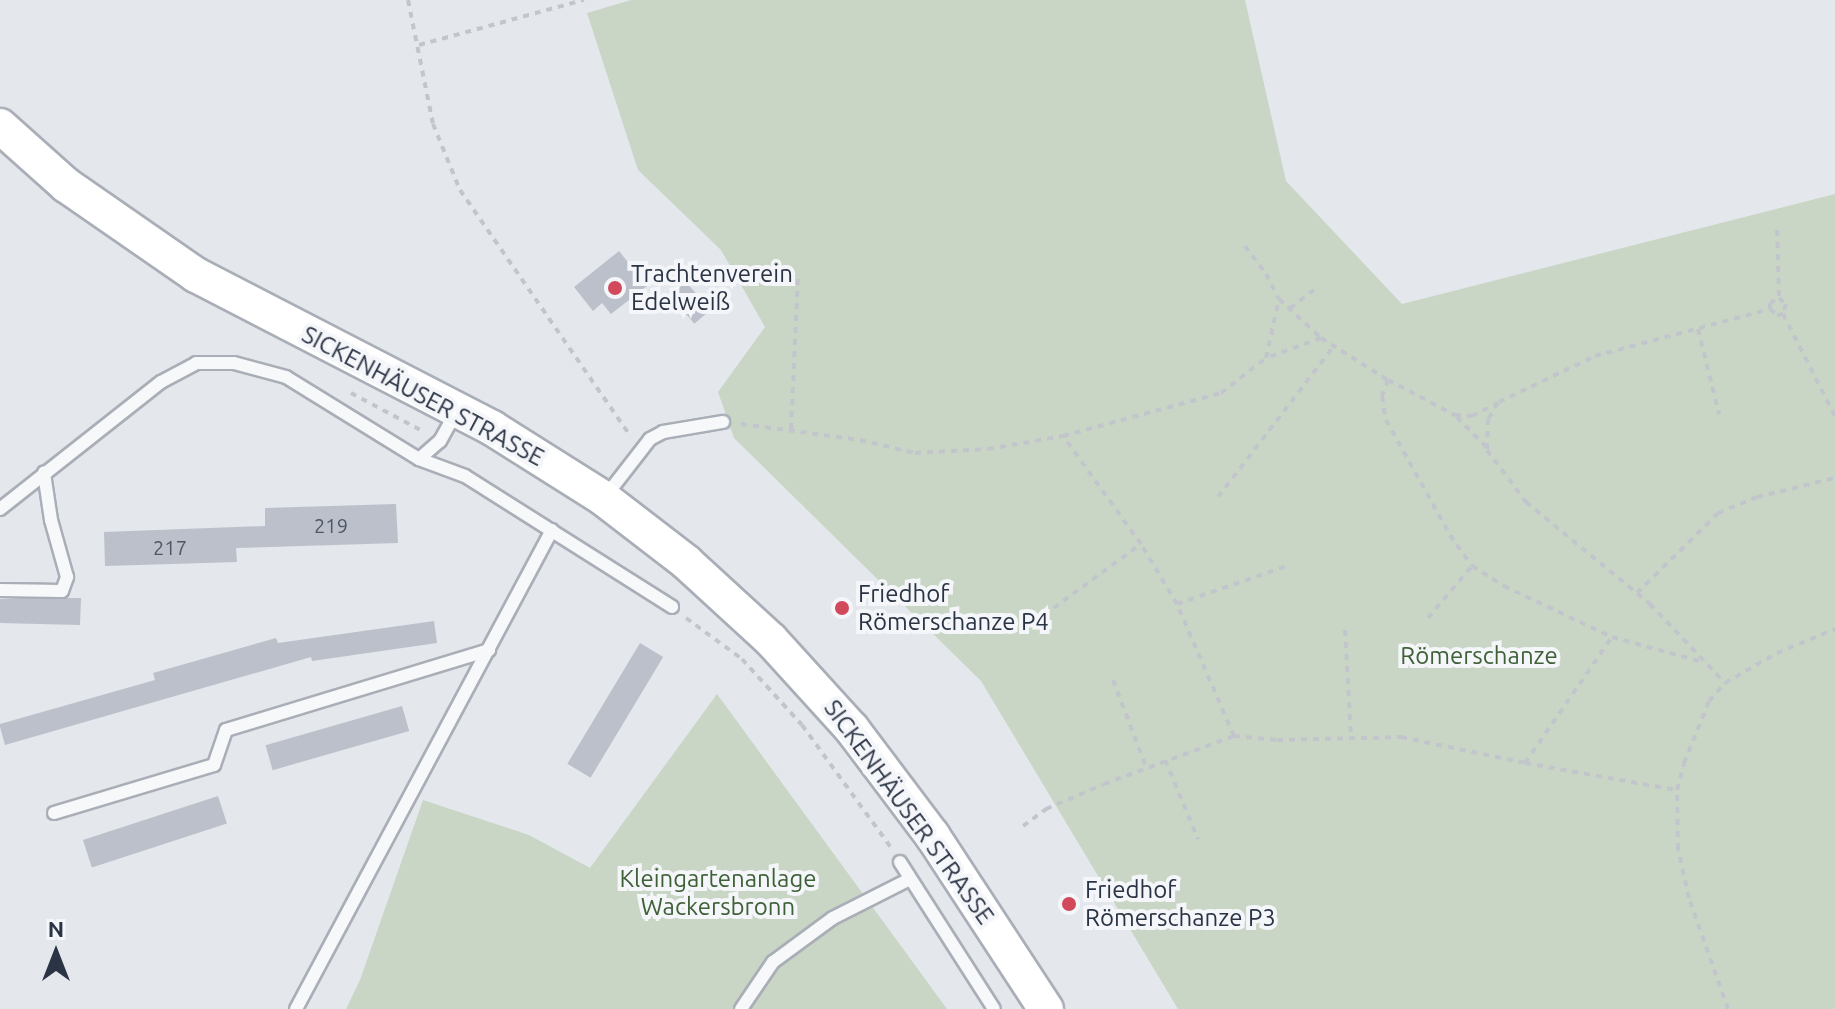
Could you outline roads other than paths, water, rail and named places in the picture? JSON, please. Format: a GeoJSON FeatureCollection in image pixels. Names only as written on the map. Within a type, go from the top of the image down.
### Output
{"type":"FeatureCollection","features":[{"type":"Feature","properties":{"kind":"street","name":"SICKENHÄUSER STRASSE"},"geometry":{"type":"LineString","coordinates":[[0,126],[66,185],[196,275],[458,410],[603,498],[717,589],[825,697],[932,835],[1046,1009]]}},
{"type":"Feature","properties":{"kind":"lane"},"geometry":{"type":"LineString","coordinates":[[0,509],[161,382],[196,363],[234,363],[286,377],[419,459],[465,476],[672,607]]}},
{"type":"Feature","properties":{"kind":"lane"},"geometry":{"type":"LineString","coordinates":[[419,459],[440,441],[458,410]]}},
{"type":"Feature","properties":{"kind":"lane"},"geometry":{"type":"LineString","coordinates":[[603,498],[640,450],[663,432],[723,422]]}},
{"type":"Feature","properties":{"kind":"lane"},"geometry":{"type":"LineString","coordinates":[[0,590],[62,591],[67,577],[51,520],[44,473]]}},
{"type":"Feature","properties":{"kind":"lane"},"geometry":{"type":"LineString","coordinates":[[296,1009],[552,530]]}},
{"type":"Feature","properties":{"kind":"lane"},"geometry":{"type":"LineString","coordinates":[[54,813],[214,765],[226,730],[489,650]]}},
{"type":"Feature","properties":{"kind":"lane"},"geometry":{"type":"LineString","coordinates":[[900,862],[994,1009]]}},
{"type":"Feature","properties":{"kind":"lane"},"geometry":{"type":"LineString","coordinates":[[741,1009],[773,962],[833,918],[910,879]]}},
{"type":"Feature","properties":{"kind":"place","name":"Trachtenverein Edelweiß"},"geometry":{"type":"Point","coordinates":[615,288]}},
{"type":"Feature","properties":{"kind":"place","name":"Friedhof Römerschanze P4"},"geometry":{"type":"Point","coordinates":[842,608]}},
{"type":"Feature","properties":{"kind":"place","name":"Friedhof Römerschanze P3"},"geometry":{"type":"Point","coordinates":[1069,904]}},
{"type":"Feature","properties":{"kind":"park label","name":"Römerschanze"},"geometry":{"type":"Point","coordinates":[1479,656]}},
{"type":"Feature","properties":{"kind":"park label","name":"Kleingartenanlage Wackersbronn"},"geometry":{"type":"Point","coordinates":[718,893]}}]}
